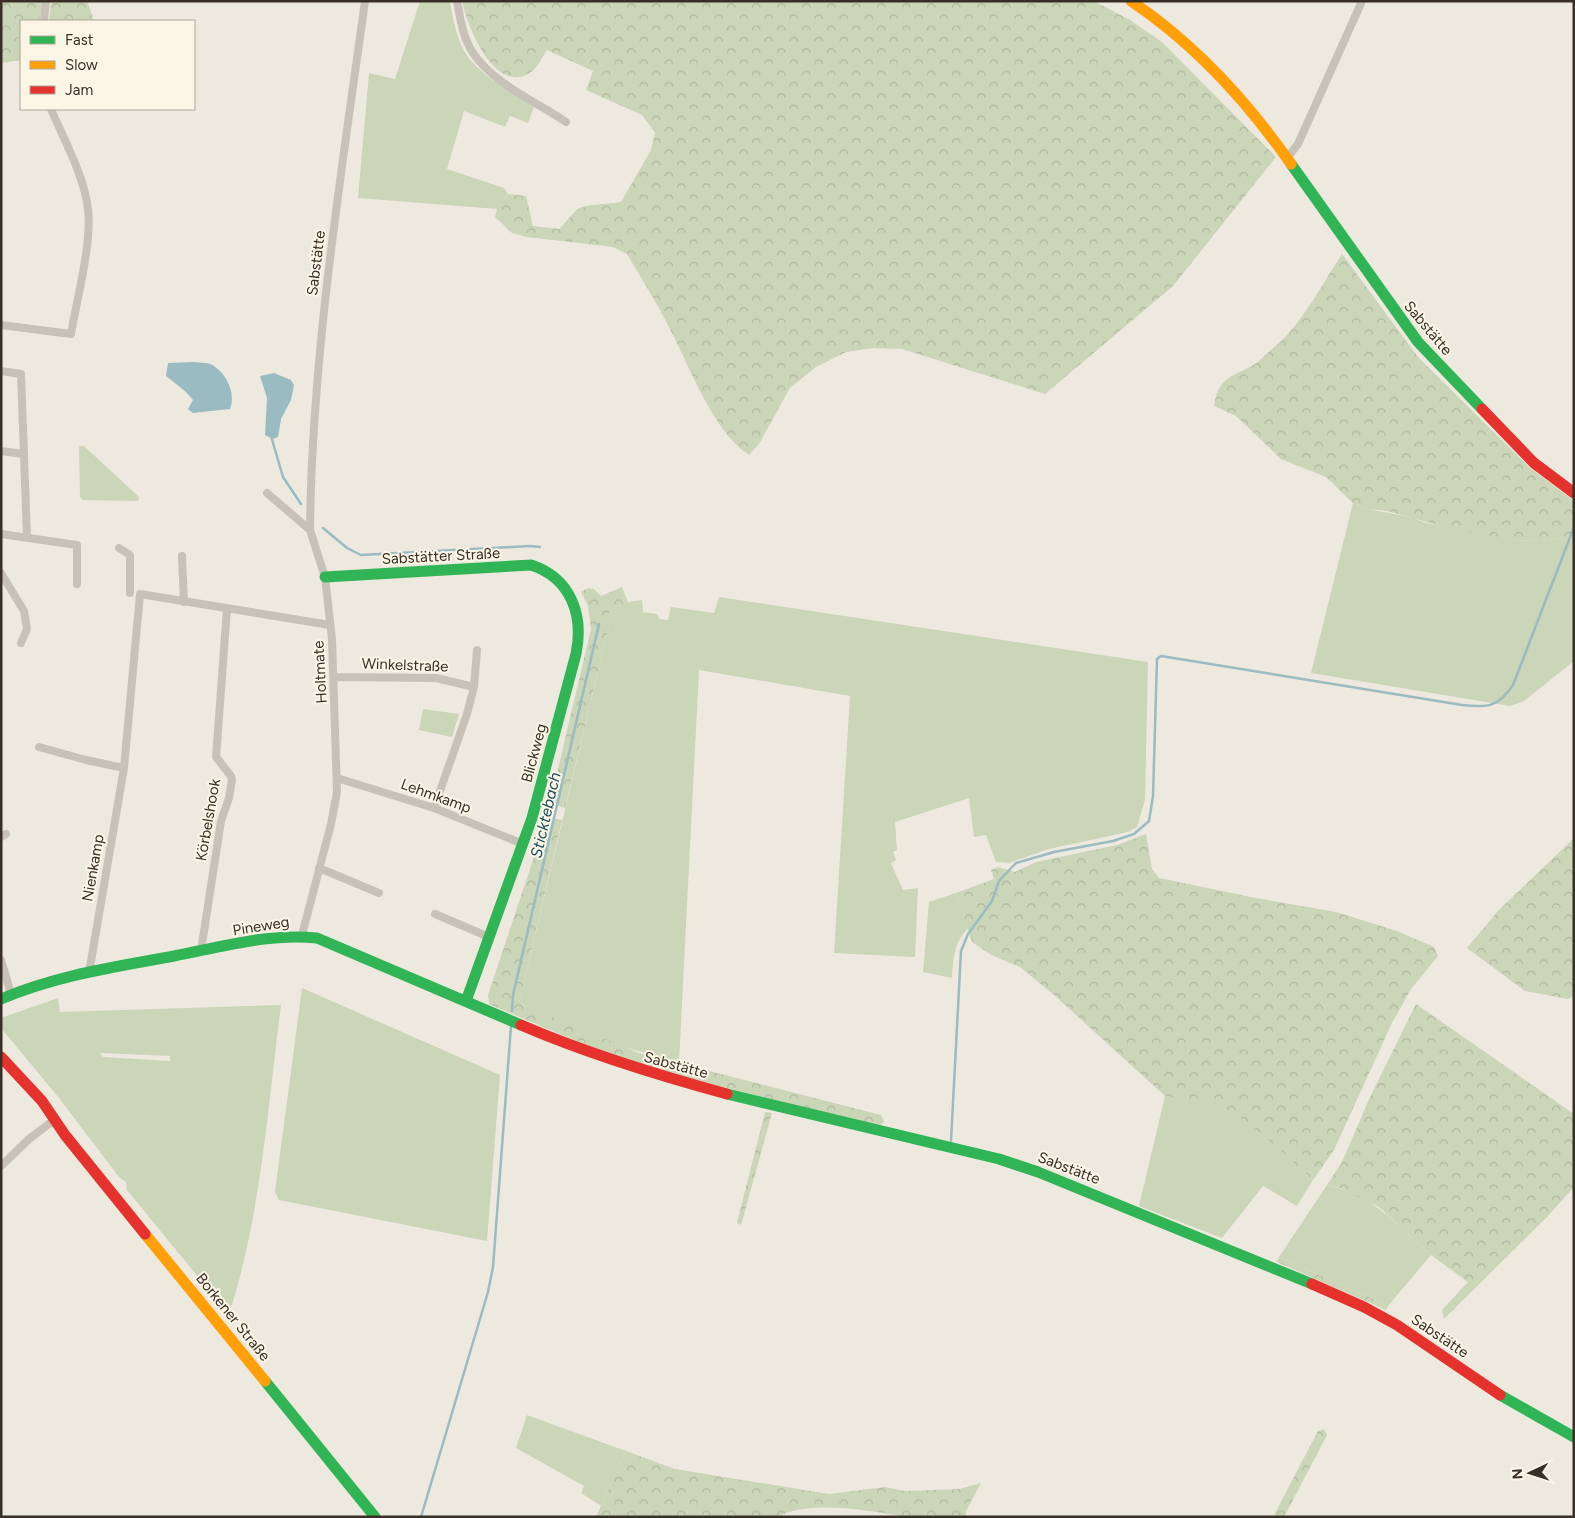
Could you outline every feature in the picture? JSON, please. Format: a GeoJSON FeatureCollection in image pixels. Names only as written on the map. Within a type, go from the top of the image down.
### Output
{"type":"FeatureCollection","features":[{"type":"Feature","properties":{"kind":"street"},"geometry":{"type":"LineString","coordinates":[[44,20],[46,1]]}},
{"type":"Feature","properties":{"kind":"street","name":"Sabstätte"},"geometry":{"type":"LineString","coordinates":[[310,530],[317,377],[365,1]]}},
{"type":"Feature","properties":{"kind":"street"},"geometry":{"type":"LineString","coordinates":[[457,1],[465,35],[472,52],[485,68],[566,122]]}},
{"type":"Feature","properties":{"kind":"street","name":"Sabstätte"},"geometry":{"type":"LineString","coordinates":[[1131,1],[1162,22],[1202,56],[1288,158],[1392,308],[1418,342],[1534,463],[1574,493]]}},
{"type":"Feature","properties":{"kind":"street"},"geometry":{"type":"LineString","coordinates":[[1288,158],[1298,144],[1362,1]]}},
{"type":"Feature","properties":{"kind":"street"},"geometry":{"type":"LineString","coordinates":[[1,325],[71,334],[86,243],[88,210],[83,186],[51,110]]}},
{"type":"Feature","properties":{"kind":"street"},"geometry":{"type":"LineString","coordinates":[[1,371],[21,374],[27,537]]}},
{"type":"Feature","properties":{"kind":"street"},"geometry":{"type":"LineString","coordinates":[[1,451],[23,454]]}},
{"type":"Feature","properties":{"kind":"street"},"geometry":{"type":"LineString","coordinates":[[267,494],[310,530]]}},
{"type":"Feature","properties":{"kind":"street","name":"Holtmate"},"geometry":{"type":"LineString","coordinates":[[302,935],[318,868],[333,817],[337,778],[334,677],[325,577],[310,530]]}},
{"type":"Feature","properties":{"kind":"street"},"geometry":{"type":"LineString","coordinates":[[1,534],[77,545],[77,584]]}},
{"type":"Feature","properties":{"kind":"street"},"geometry":{"type":"LineString","coordinates":[[119,548],[130,555],[127,592],[330,625]]}},
{"type":"Feature","properties":{"kind":"street"},"geometry":{"type":"LineString","coordinates":[[182,556],[184,602]]}},
{"type":"Feature","properties":{"kind":"street","name":"Sabstätter Straße"},"geometry":{"type":"LineString","coordinates":[[325,577],[531,565],[542,568],[555,578]]}},
{"type":"Feature","properties":{"kind":"street"},"geometry":{"type":"LineString","coordinates":[[1,573],[24,611],[27,629],[22,643]]}},
{"type":"Feature","properties":{"kind":"street","name":"Blickweg"},"geometry":{"type":"LineString","coordinates":[[466,1001],[537,801],[578,636],[576,610],[572,598],[555,578]]}},
{"type":"Feature","properties":{"kind":"street","name":"Nienkamp"},"geometry":{"type":"LineString","coordinates":[[88,973],[124,768],[140,594]]}},
{"type":"Feature","properties":{"kind":"street","name":"Körbelshook"},"geometry":{"type":"LineString","coordinates":[[201,951],[220,821],[229,798],[232,780],[216,757],[227,609]]}},
{"type":"Feature","properties":{"kind":"street"},"geometry":{"type":"LineString","coordinates":[[434,808],[467,714],[474,687],[477,650]]}},
{"type":"Feature","properties":{"kind":"street","name":"Winkelstraße"},"geometry":{"type":"LineString","coordinates":[[334,677],[436,678],[474,687]]}},
{"type":"Feature","properties":{"kind":"street"},"geometry":{"type":"LineString","coordinates":[[38,747],[124,768]]}},
{"type":"Feature","properties":{"kind":"street","name":"Lehmkamp"},"geometry":{"type":"LineString","coordinates":[[337,778],[369,786],[434,808],[523,844]]}},
{"type":"Feature","properties":{"kind":"street"},"geometry":{"type":"LineString","coordinates":[[318,868],[379,893]]}},
{"type":"Feature","properties":{"kind":"street"},"geometry":{"type":"LineString","coordinates":[[435,914],[489,937]]}},
{"type":"Feature","properties":{"kind":"street","name":"Pineweg"},"geometry":{"type":"LineString","coordinates":[[6,997],[88,973],[201,951],[292,935],[302,935],[326,942],[515,1021]]}},
{"type":"Feature","properties":{"kind":"street"},"geometry":{"type":"LineString","coordinates":[[1,960],[6,997]]}},
{"type":"Feature","properties":{"kind":"street","name":"Sabstätte"},"geometry":{"type":"LineString","coordinates":[[515,1021],[576,1050],[653,1074],[860,1128],[999,1159],[1038,1172],[1265,1263],[1364,1307],[1397,1325],[1500,1394],[1574,1437]]}},
{"type":"Feature","properties":{"kind":"street","name":"Borkener Straße"},"geometry":{"type":"LineString","coordinates":[[1,1057],[42,1101],[67,1138],[375,1517]]}},
{"type":"Feature","properties":{"kind":"street"},"geometry":{"type":"LineString","coordinates":[[1,1166],[23,1144],[54,1120]]}},
{"type":"Feature","properties":{"kind":"green space"},"geometry":{"type":"Polygon","coordinates":[[[1,1],[42,1],[40,20],[20,20],[20,60],[1,63],[1,1]]]}},
{"type":"Feature","properties":{"kind":"green space"},"geometry":{"type":"Polygon","coordinates":[[[51,1],[87,1],[94,20],[49,20],[51,1]]]}},
{"type":"Feature","properties":{"kind":"green space"},"geometry":{"type":"Polygon","coordinates":[[[420,1],[450,1],[458,37],[468,57],[482,72],[534,107],[528,123],[510,116],[505,127],[464,111],[447,169],[504,188],[508,194],[497,209],[358,198],[369,73],[395,79],[420,1]]]}},
{"type":"Feature","properties":{"kind":"green space"},"geometry":{"type":"Polygon","coordinates":[[[462,1],[1094,1],[1130,20],[1162,42],[1276,157],[1173,286],[1045,394],[902,349],[873,348],[846,352],[816,367],[790,388],[759,444],[749,455],[725,432],[715,417],[663,316],[627,254],[613,247],[527,237],[512,233],[495,217],[497,209],[508,194],[526,196],[533,226],[559,229],[575,211],[582,207],[621,202],[651,150],[655,133],[642,115],[586,90],[593,71],[547,50],[532,72],[524,76],[512,77],[501,72],[491,63],[475,38],[462,1]]]}},
{"type":"Feature","properties":{"kind":"green space"},"geometry":{"type":"Polygon","coordinates":[[[1342,254],[1418,357],[1530,468],[1574,501],[1574,533],[1572,536],[1541,541],[1515,540],[1456,530],[1387,511],[1368,509],[1353,503],[1326,477],[1281,459],[1236,416],[1214,406],[1220,386],[1225,381],[1260,360],[1282,341],[1296,325],[1342,254]]]}},
{"type":"Feature","properties":{"kind":"green space"},"geometry":{"type":"Polygon","coordinates":[[[79,446],[84,446],[139,497],[138,501],[82,500],[80,497],[79,446]]]}},
{"type":"Feature","properties":{"kind":"green space"},"geometry":{"type":"Polygon","coordinates":[[[1353,503],[1368,509],[1410,517],[1426,523],[1515,540],[1541,541],[1572,536],[1574,533],[1574,661],[1524,701],[1510,706],[1311,673],[1353,503]]]}},
{"type":"Feature","properties":{"kind":"green space"},"geometry":{"type":"Polygon","coordinates":[[[622,587],[628,602],[609,610],[609,625],[565,808],[550,803],[591,629],[588,606],[581,592],[588,588],[594,589],[601,596],[622,587]]]}},
{"type":"Feature","properties":{"kind":"green space"},"geometry":{"type":"Polygon","coordinates":[[[719,597],[1148,662],[1145,800],[1137,827],[1128,832],[1049,849],[1009,863],[996,862],[986,835],[974,837],[969,798],[895,822],[897,850],[893,852],[896,860],[891,863],[903,890],[918,888],[915,957],[834,953],[850,696],[699,670],[679,1062],[613,1044],[519,1003],[609,625],[609,610],[628,602],[642,600],[643,612],[657,614],[659,619],[668,620],[671,607],[714,613],[719,597]]]}},
{"type":"Feature","properties":{"kind":"green space"},"geometry":{"type":"Polygon","coordinates":[[[423,709],[459,714],[452,737],[419,730],[423,709]]]}},
{"type":"Feature","properties":{"kind":"green space"},"geometry":{"type":"Polygon","coordinates":[[[545,816],[562,820],[519,1003],[639,1053],[881,1115],[884,1122],[880,1125],[872,1124],[687,1078],[614,1057],[489,1004],[488,995],[534,857],[545,816]]]}},
{"type":"Feature","properties":{"kind":"green space"},"geometry":{"type":"Polygon","coordinates":[[[1146,834],[1152,869],[1159,878],[1336,912],[1397,931],[1434,947],[1438,956],[1411,989],[1392,1023],[1334,1150],[1313,1180],[1262,1134],[1234,1113],[1220,1106],[1165,1096],[1054,995],[1020,967],[991,955],[972,942],[956,893],[994,879],[991,870],[998,867],[1015,872],[1036,862],[1117,845],[1146,834]]]}},
{"type":"Feature","properties":{"kind":"green space"},"geometry":{"type":"Polygon","coordinates":[[[1574,838],[1574,996],[1568,999],[1525,991],[1467,948],[1498,911],[1574,838]]]}},
{"type":"Feature","properties":{"kind":"green space"},"geometry":{"type":"Polygon","coordinates":[[[956,893],[968,929],[957,945],[952,978],[923,972],[929,902],[956,893]]]}},
{"type":"Feature","properties":{"kind":"green space"},"geometry":{"type":"Polygon","coordinates":[[[302,988],[500,1075],[487,1241],[279,1200],[275,1192],[302,988]]]}},
{"type":"Feature","properties":{"kind":"green space"},"geometry":{"type":"Polygon","coordinates":[[[58,998],[60,1012],[281,1005],[256,1198],[241,1274],[230,1311],[226,1311],[127,1190],[126,1182],[119,1177],[59,1098],[1,1028],[1,1018],[58,998]],[[100,1053],[103,1057],[170,1061],[170,1056],[100,1053]]]}},
{"type":"Feature","properties":{"kind":"green space"},"geometry":{"type":"Polygon","coordinates":[[[1416,1004],[1574,1114],[1574,1187],[1547,1217],[1444,1319],[1442,1310],[1468,1282],[1431,1255],[1379,1207],[1340,1188],[1327,1185],[1342,1162],[1370,1097],[1416,1004]]]}},
{"type":"Feature","properties":{"kind":"green space"},"geometry":{"type":"Polygon","coordinates":[[[1165,1096],[1202,1101],[1223,1107],[1259,1131],[1313,1180],[1297,1206],[1263,1186],[1222,1238],[1139,1206],[1165,1096]]]}},
{"type":"Feature","properties":{"kind":"green space"},"geometry":{"type":"Polygon","coordinates":[[[765,1112],[772,1113],[741,1225],[737,1223],[765,1112]]]}},
{"type":"Feature","properties":{"kind":"green space"},"geometry":{"type":"Polygon","coordinates":[[[1327,1185],[1359,1196],[1384,1212],[1431,1255],[1388,1306],[1279,1257],[1327,1185]]]}},
{"type":"Feature","properties":{"kind":"green space"},"geometry":{"type":"Polygon","coordinates":[[[1279,1257],[1388,1306],[1386,1310],[1277,1262],[1279,1257]]]}},
{"type":"Feature","properties":{"kind":"green space"},"geometry":{"type":"Polygon","coordinates":[[[527,1415],[626,1451],[601,1506],[581,1493],[584,1486],[516,1448],[527,1415]]]}},
{"type":"Feature","properties":{"kind":"green space"},"geometry":{"type":"Polygon","coordinates":[[[1324,1429],[1327,1435],[1284,1517],[1273,1517],[1318,1431],[1324,1429]]]}},
{"type":"Feature","properties":{"kind":"green space"},"geometry":{"type":"Polygon","coordinates":[[[626,1451],[675,1469],[829,1494],[885,1487],[905,1491],[959,1489],[981,1483],[966,1511],[966,1517],[908,1517],[855,1509],[821,1508],[805,1509],[778,1517],[596,1517],[626,1451]]]}},
{"type":"Feature","properties":{"kind":"water"},"geometry":{"type":"Polygon","coordinates":[[[194,362],[212,365],[223,374],[231,391],[232,403],[230,409],[193,413],[188,409],[193,400],[166,376],[168,363],[194,362]]]}},
{"type":"Feature","properties":{"kind":"water"},"geometry":{"type":"Polygon","coordinates":[[[274,373],[291,380],[294,385],[291,400],[281,419],[278,437],[273,439],[265,435],[267,398],[260,376],[274,373]]]}},
{"type":"Feature","properties":{"kind":"waterway"},"geometry":{"type":"LineString","coordinates":[[271,436],[283,477],[301,504]]}},
{"type":"Feature","properties":{"kind":"waterway"},"geometry":{"type":"LineString","coordinates":[[951,1141],[961,951],[968,934],[992,901],[999,881],[1016,863],[1054,852],[1113,841],[1134,834],[1149,821],[1153,796],[1157,659],[1161,656],[1462,705],[1486,706],[1497,702],[1513,685],[1574,527]]}},
{"type":"Feature","properties":{"kind":"waterway","name":"Sticktebach"},"geometry":{"type":"LineString","coordinates":[[323,528],[347,548],[361,555],[540,547]]}},
{"type":"Feature","properties":{"kind":"waterway","name":"Sticktebach"},"geometry":{"type":"LineString","coordinates":[[512,1011],[513,995],[599,624]]}},
{"type":"Feature","properties":{"kind":"waterway"},"geometry":{"type":"LineString","coordinates":[[421,1517],[488,1292],[493,1267],[511,1026]]}},
{"type":"Feature","properties":{"kind":"traffic: fast"},"geometry":{"type":"LineString","coordinates":[[1291,164],[1418,342],[1482,409]]}},
{"type":"Feature","properties":{"kind":"traffic: fast"},"geometry":{"type":"LineString","coordinates":[[325,577],[531,565],[545,571],[556,579],[572,600],[576,612],[578,625],[576,654],[532,818],[466,1001]]}},
{"type":"Feature","properties":{"kind":"traffic: fast"},"geometry":{"type":"LineString","coordinates":[[1,999],[43,984],[108,968],[263,939],[299,937],[317,938],[521,1025]]}},
{"type":"Feature","properties":{"kind":"traffic: fast"},"geometry":{"type":"LineString","coordinates":[[727,1094],[999,1159],[1038,1172],[1312,1284]]}},
{"type":"Feature","properties":{"kind":"traffic: fast"},"geometry":{"type":"LineString","coordinates":[[265,1381],[375,1517]]}},
{"type":"Feature","properties":{"kind":"traffic: fast"},"geometry":{"type":"LineString","coordinates":[[1500,1395],[1574,1437]]}},
{"type":"Feature","properties":{"kind":"traffic: slow"},"geometry":{"type":"LineString","coordinates":[[1131,1],[1177,36],[1218,75],[1238,96],[1291,164]]}},
{"type":"Feature","properties":{"kind":"traffic: slow"},"geometry":{"type":"LineString","coordinates":[[145,1234],[265,1381]]}},
{"type":"Feature","properties":{"kind":"traffic: jam"},"geometry":{"type":"LineString","coordinates":[[1482,409],[1534,463],[1574,493]]}},
{"type":"Feature","properties":{"kind":"traffic: jam"},"geometry":{"type":"LineString","coordinates":[[521,1025],[623,1063],[727,1094]]}},
{"type":"Feature","properties":{"kind":"traffic: jam"},"geometry":{"type":"LineString","coordinates":[[1,1057],[42,1101],[65,1135],[145,1234]]}},
{"type":"Feature","properties":{"kind":"traffic: jam"},"geometry":{"type":"LineString","coordinates":[[1312,1284],[1364,1307],[1397,1325],[1500,1395]]}}]}
